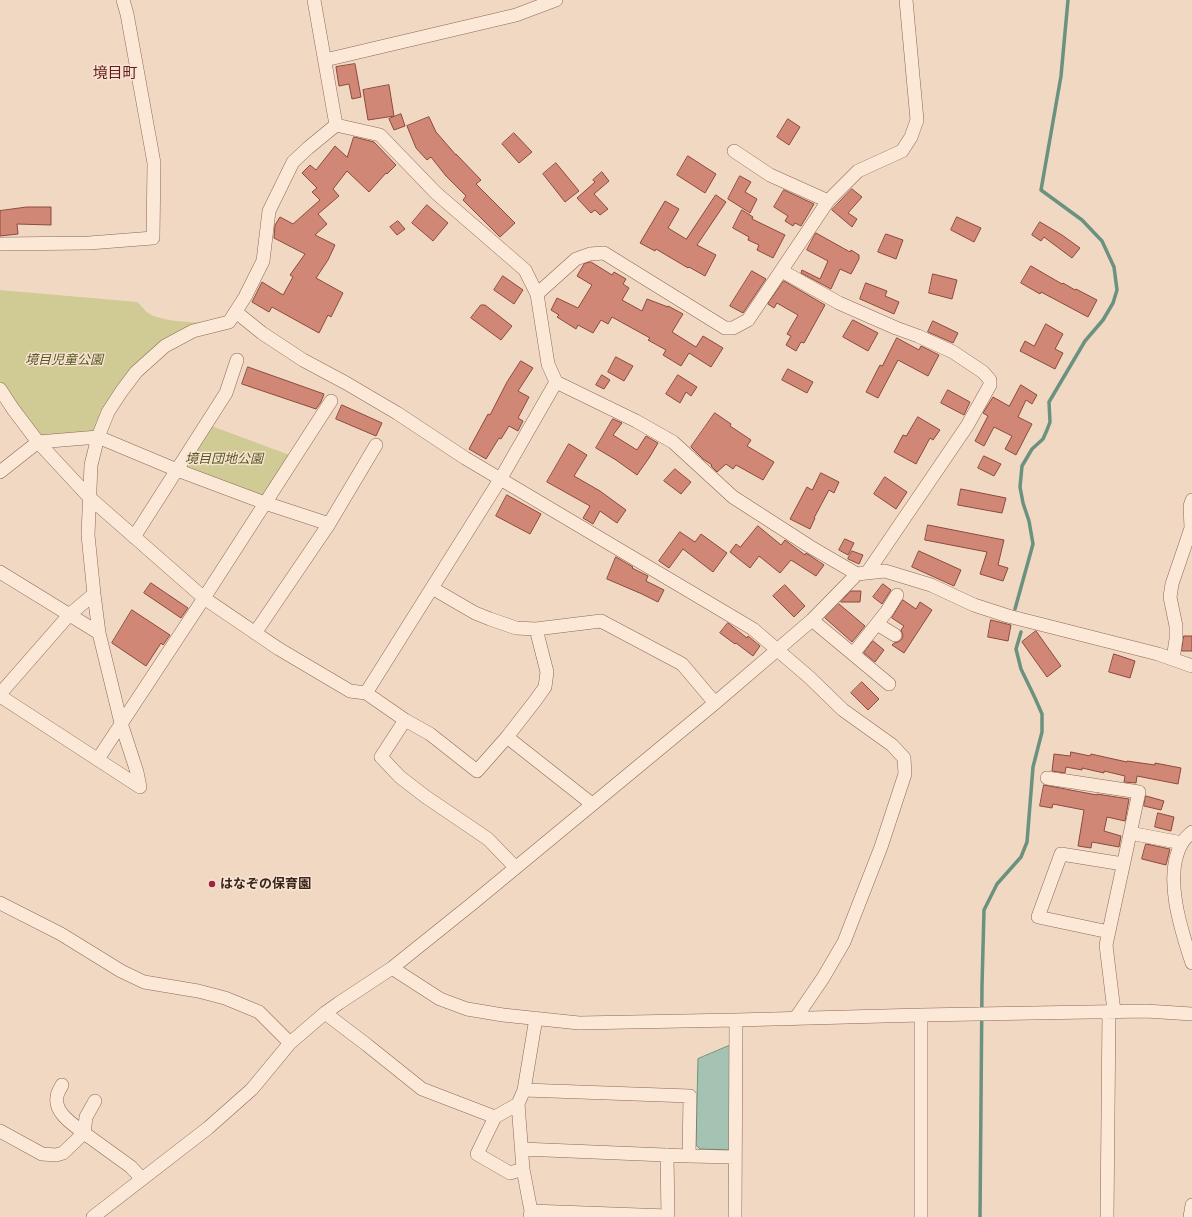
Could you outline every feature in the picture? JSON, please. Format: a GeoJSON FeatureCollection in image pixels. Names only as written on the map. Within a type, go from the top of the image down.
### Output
{"type":"FeatureCollection","features":[{"type":"Feature","properties":{"kind":"street"},"geometry":{"type":"LineString","coordinates":[[0,244],[89,243],[153,238],[154,163],[127,14],[123,0]]}},
{"type":"Feature","properties":{"kind":"street"},"geometry":{"type":"LineString","coordinates":[[314,0],[336,125]]}},
{"type":"Feature","properties":{"kind":"street"},"geometry":{"type":"LineString","coordinates":[[325,60],[516,14],[556,0]]}},
{"type":"Feature","properties":{"kind":"street"},"geometry":{"type":"LineString","coordinates":[[537,294],[576,260],[590,254],[604,253],[724,328],[732,328],[748,320],[828,201],[858,171],[902,151],[911,137],[917,120],[906,0]]}},
{"type":"Feature","properties":{"kind":"street"},"geometry":{"type":"LineString","coordinates":[[336,125],[380,135],[436,193],[525,270],[537,294],[548,364],[556,382],[636,421],[673,442],[733,497],[809,546],[862,573],[885,571],[931,585],[974,605],[1008,616],[1158,654],[1192,666]]}},
{"type":"Feature","properties":{"kind":"street"},"geometry":{"type":"LineString","coordinates":[[94,594],[69,615],[0,695],[140,787],[137,772],[121,723],[99,633],[94,594],[88,535],[91,466],[98,437],[108,412],[120,392],[136,372],[165,346],[193,331],[229,322],[245,297],[263,261],[269,211],[293,162],[336,125]]}},
{"type":"Feature","properties":{"kind":"street"},"geometry":{"type":"LineString","coordinates":[[734,151],[770,175],[828,201]]}},
{"type":"Feature","properties":{"kind":"street"},"geometry":{"type":"LineString","coordinates":[[93,1217],[208,1128],[252,1089],[290,1043],[325,1013],[339,1002],[392,968],[715,703],[812,620],[862,573],[967,426],[990,385],[990,380],[983,372],[953,352],[839,303],[782,271]]}},
{"type":"Feature","properties":{"kind":"street"},"geometry":{"type":"LineString","coordinates":[[236,312],[262,333],[303,360],[346,383],[465,458],[753,629],[809,677],[843,710],[892,745],[904,758],[904,774],[881,846],[844,942],[823,978],[795,1019]]}},
{"type":"Feature","properties":{"kind":"street"},"geometry":{"type":"LineString","coordinates":[[134,537],[226,393],[237,360]]}},
{"type":"Feature","properties":{"kind":"street"},"geometry":{"type":"LineString","coordinates":[[366,693],[501,478],[556,382]]}},
{"type":"Feature","properties":{"kind":"street"},"geometry":{"type":"LineString","coordinates":[[0,388],[13,409],[38,442],[90,498],[204,598],[279,649],[350,691],[366,693],[405,720],[430,734],[477,771],[507,737],[545,687],[547,672],[536,629]]}},
{"type":"Feature","properties":{"kind":"street"},"geometry":{"type":"LineString","coordinates":[[98,760],[331,401]]}},
{"type":"Feature","properties":{"kind":"street"},"geometry":{"type":"LineString","coordinates":[[0,472],[38,442],[98,437],[177,470],[265,503],[329,524]]}},
{"type":"Feature","properties":{"kind":"street"},"geometry":{"type":"LineString","coordinates":[[255,633],[329,524],[376,445]]}},
{"type":"Feature","properties":{"kind":"street"},"geometry":{"type":"LineString","coordinates":[[1173,659],[1176,626],[1170,597],[1172,584],[1191,528],[1190,506],[1192,500]]}},
{"type":"Feature","properties":{"kind":"street"},"geometry":{"type":"LineString","coordinates":[[0,573],[99,633]]}},
{"type":"Feature","properties":{"kind":"street"},"geometry":{"type":"LineString","coordinates":[[432,588],[475,613],[516,628],[536,629],[601,621],[682,664],[715,703]]}},
{"type":"Feature","properties":{"kind":"street"},"geometry":{"type":"LineString","coordinates":[[853,654],[897,596]]}},
{"type":"Feature","properties":{"kind":"street"},"geometry":{"type":"LineString","coordinates":[[812,620],[888,684]]}},
{"type":"Feature","properties":{"kind":"street"},"geometry":{"type":"LineString","coordinates":[[877,624],[894,635]]}},
{"type":"Feature","properties":{"kind":"street"},"geometry":{"type":"LineString","coordinates":[[405,720],[381,757],[400,777],[426,797],[488,839],[515,867]]}},
{"type":"Feature","properties":{"kind":"street"},"geometry":{"type":"LineString","coordinates":[[507,737],[592,804]]}},
{"type":"Feature","properties":{"kind":"street"},"geometry":{"type":"LineString","coordinates":[[1047,778],[1139,792],[1106,945],[1111,1011],[1107,1217]]}},
{"type":"Feature","properties":{"kind":"street"},"geometry":{"type":"LineString","coordinates":[[1192,832],[1182,844],[1175,861],[1174,890],[1183,936],[1192,963]]}},
{"type":"Feature","properties":{"kind":"street"},"geometry":{"type":"LineString","coordinates":[[1130,834],[1182,844]]}},
{"type":"Feature","properties":{"kind":"street"},"geometry":{"type":"LineString","coordinates":[[1109,932],[1038,917],[1061,854],[1123,864]]}},
{"type":"Feature","properties":{"kind":"street"},"geometry":{"type":"LineString","coordinates":[[0,903],[61,934],[121,971],[144,982],[205,992],[225,998],[259,1012],[290,1043]]}},
{"type":"Feature","properties":{"kind":"street"},"geometry":{"type":"LineString","coordinates":[[392,968],[440,999],[467,1009],[502,1015],[580,1023],[1111,1011],[1146,1011],[1192,1014]]}},
{"type":"Feature","properties":{"kind":"street"},"geometry":{"type":"LineString","coordinates":[[325,1013],[422,1089],[495,1117]]}},
{"type":"Feature","properties":{"kind":"street"},"geometry":{"type":"LineString","coordinates":[[921,1015],[922,1217]]}},
{"type":"Feature","properties":{"kind":"street"},"geometry":{"type":"LineString","coordinates":[[536,1018],[524,1090],[518,1104],[523,1168],[531,1214],[668,1217],[667,1156]]}},
{"type":"Feature","properties":{"kind":"street"},"geometry":{"type":"LineString","coordinates":[[735,1217],[736,1020]]}},
{"type":"Feature","properties":{"kind":"street"},"geometry":{"type":"LineString","coordinates":[[62,1085],[57,1097],[57,1106],[62,1114],[84,1133],[130,1167],[142,1179]]}},
{"type":"Feature","properties":{"kind":"street"},"geometry":{"type":"LineString","coordinates":[[524,1090],[690,1096],[688,1156]]}},
{"type":"Feature","properties":{"kind":"street"},"geometry":{"type":"LineString","coordinates":[[0,1131],[42,1154],[56,1155],[63,1153],[84,1133],[86,1117],[95,1101]]}},
{"type":"Feature","properties":{"kind":"street"},"geometry":{"type":"LineString","coordinates":[[518,1104],[495,1117],[477,1154],[510,1173],[523,1168]]}},
{"type":"Feature","properties":{"kind":"street"},"geometry":{"type":"LineString","coordinates":[[522,1149],[667,1156],[735,1157]]}},
{"type":"Feature","properties":{"kind":"street"},"geometry":{"type":"LineString","coordinates":[[1190,1217],[1192,1205]]}},
{"type":"Feature","properties":{"kind":"green space","name":"境目児童公園"},"geometry":{"type":"Polygon","coordinates":[[[0,290],[137,302],[147,312],[158,318],[200,322],[202,329],[136,372],[98,437],[38,442],[0,389],[0,290]]]}},
{"type":"Feature","properties":{"kind":"green space","name":"境目団地公園"},"geometry":{"type":"Polygon","coordinates":[[[206,424],[295,457],[265,503],[177,470],[206,424]]]}},
{"type":"Feature","properties":{"kind":"shaded area"},"geometry":{"type":"Polygon","coordinates":[[[731,1045],[731,1150],[700,1149],[696,1145],[698,1059],[731,1045]]]}},
{"type":"Feature","properties":{"kind":"building"},"geometry":{"type":"Polygon","coordinates":[[[355,64],[361,97],[352,99],[349,84],[339,86],[336,67],[355,64]]]}},
{"type":"Feature","properties":{"kind":"building"},"geometry":{"type":"Polygon","coordinates":[[[389,85],[394,116],[368,120],[363,90],[389,85]]]}},
{"type":"Feature","properties":{"kind":"building"},"geometry":{"type":"Polygon","coordinates":[[[401,114],[405,126],[394,130],[389,119],[401,114]]]}},
{"type":"Feature","properties":{"kind":"building"},"geometry":{"type":"Polygon","coordinates":[[[429,117],[436,132],[481,180],[476,184],[515,223],[500,237],[463,200],[466,196],[446,176],[431,157],[427,160],[416,148],[407,126],[429,117]]]}},
{"type":"Feature","properties":{"kind":"building"},"geometry":{"type":"Polygon","coordinates":[[[788,119],[800,127],[789,145],[777,137],[788,119]]]}},
{"type":"Feature","properties":{"kind":"building"},"geometry":{"type":"Polygon","coordinates":[[[514,133],[532,152],[519,163],[502,144],[514,133]]]}},
{"type":"Feature","properties":{"kind":"building"},"geometry":{"type":"Polygon","coordinates":[[[354,137],[374,142],[396,165],[387,174],[386,173],[369,192],[347,171],[333,189],[339,196],[318,214],[327,224],[315,235],[335,245],[328,260],[316,278],[343,293],[331,317],[328,315],[319,333],[272,307],[269,312],[252,302],[262,282],[283,295],[293,277],[290,275],[305,254],[274,238],[275,225],[280,217],[293,224],[320,200],[312,192],[317,188],[302,173],[310,165],[316,170],[335,146],[347,157],[354,137]]]}},
{"type":"Feature","properties":{"kind":"building"},"geometry":{"type":"Polygon","coordinates":[[[688,156],[716,174],[705,193],[677,175],[688,156]]]}},
{"type":"Feature","properties":{"kind":"building"},"geometry":{"type":"Polygon","coordinates":[[[556,163],[579,191],[565,202],[543,174],[556,163]]]}},
{"type":"Feature","properties":{"kind":"building"},"geometry":{"type":"Polygon","coordinates":[[[602,172],[609,181],[594,194],[608,209],[600,215],[595,210],[591,213],[577,198],[595,182],[593,180],[602,172]]]}},
{"type":"Feature","properties":{"kind":"building"},"geometry":{"type":"Polygon","coordinates":[[[740,176],[751,182],[745,192],[757,199],[750,213],[728,199],[740,176]]]}},
{"type":"Feature","properties":{"kind":"building"},"geometry":{"type":"Polygon","coordinates":[[[852,189],[862,197],[848,213],[857,219],[852,227],[832,210],[852,189]]]}},
{"type":"Feature","properties":{"kind":"building"},"geometry":{"type":"Polygon","coordinates":[[[784,190],[814,204],[801,226],[795,223],[793,226],[785,221],[788,216],[774,207],[784,190]]]}},
{"type":"Feature","properties":{"kind":"building"},"geometry":{"type":"Polygon","coordinates":[[[716,195],[726,202],[697,245],[716,255],[705,276],[656,249],[655,251],[640,243],[665,201],[679,209],[668,228],[686,239],[716,195]]]}},
{"type":"Feature","properties":{"kind":"building"},"geometry":{"type":"Polygon","coordinates":[[[427,205],[448,223],[433,241],[412,223],[427,205]]]}},
{"type":"Feature","properties":{"kind":"building"},"geometry":{"type":"Polygon","coordinates":[[[27,207],[51,207],[51,225],[17,224],[18,234],[0,236],[0,211],[27,207]]]}},
{"type":"Feature","properties":{"kind":"building"},"geometry":{"type":"Polygon","coordinates":[[[742,210],[753,217],[752,219],[785,235],[773,258],[757,250],[759,245],[748,240],[749,237],[733,228],[742,210]]]}},
{"type":"Feature","properties":{"kind":"building"},"geometry":{"type":"Polygon","coordinates":[[[957,217],[981,228],[974,242],[951,230],[957,217]]]}},
{"type":"Feature","properties":{"kind":"building"},"geometry":{"type":"Polygon","coordinates":[[[398,221],[405,229],[397,235],[390,227],[398,221]]]}},
{"type":"Feature","properties":{"kind":"building"},"geometry":{"type":"Polygon","coordinates":[[[1040,222],[1080,248],[1072,258],[1044,237],[1041,241],[1032,235],[1040,222]]]}},
{"type":"Feature","properties":{"kind":"building"},"geometry":{"type":"Polygon","coordinates":[[[816,233],[850,252],[851,250],[859,255],[859,259],[851,274],[840,269],[831,289],[801,273],[802,270],[820,279],[828,261],[807,250],[816,233]]]}},
{"type":"Feature","properties":{"kind":"building"},"geometry":{"type":"Polygon","coordinates":[[[886,234],[903,240],[896,259],[878,252],[886,234]]]}},
{"type":"Feature","properties":{"kind":"building"},"geometry":{"type":"Polygon","coordinates":[[[591,262],[612,275],[614,272],[626,279],[623,284],[629,288],[622,300],[642,311],[647,299],[668,306],[683,314],[672,332],[696,347],[703,336],[723,348],[711,367],[689,353],[681,366],[663,355],[666,350],[648,340],[650,338],[612,317],[608,324],[601,320],[593,333],[578,325],[576,329],[557,317],[559,315],[551,310],[557,298],[578,308],[592,285],[577,276],[584,264],[591,262]]]}},
{"type":"Feature","properties":{"kind":"building"},"geometry":{"type":"Polygon","coordinates":[[[1031,266],[1062,284],[1063,283],[1097,300],[1088,317],[1041,292],[1040,294],[1021,283],[1031,266]]]}},
{"type":"Feature","properties":{"kind":"building"},"geometry":{"type":"Polygon","coordinates":[[[752,271],[766,279],[743,313],[730,306],[752,271]]]}},
{"type":"Feature","properties":{"kind":"building"},"geometry":{"type":"Polygon","coordinates":[[[933,274],[957,280],[952,299],[929,293],[933,274]]]}},
{"type":"Feature","properties":{"kind":"building"},"geometry":{"type":"Polygon","coordinates":[[[503,276],[523,290],[514,304],[494,290],[503,276]]]}},
{"type":"Feature","properties":{"kind":"building"},"geometry":{"type":"Polygon","coordinates":[[[784,281],[825,305],[804,343],[801,342],[796,351],[786,345],[791,336],[787,334],[798,315],[777,303],[774,308],[768,304],[784,281]]]}},
{"type":"Feature","properties":{"kind":"building"},"geometry":{"type":"Polygon","coordinates":[[[866,283],[887,291],[885,296],[899,302],[894,314],[860,299],[866,283]]]}},
{"type":"Feature","properties":{"kind":"building"},"geometry":{"type":"Polygon","coordinates":[[[481,305],[485,305],[512,326],[501,340],[471,318],[481,305]]]}},
{"type":"Feature","properties":{"kind":"building"},"geometry":{"type":"Polygon","coordinates":[[[853,320],[878,333],[868,351],[843,337],[853,320]]]}},
{"type":"Feature","properties":{"kind":"building"},"geometry":{"type":"Polygon","coordinates":[[[933,321],[958,333],[953,343],[928,332],[933,321]]]}},
{"type":"Feature","properties":{"kind":"building"},"geometry":{"type":"Polygon","coordinates":[[[1046,324],[1063,334],[1055,349],[1063,353],[1055,369],[1020,351],[1025,341],[1034,346],[1046,324]]]}},
{"type":"Feature","properties":{"kind":"building"},"geometry":{"type":"Polygon","coordinates":[[[897,338],[919,350],[921,346],[939,355],[928,376],[898,360],[878,398],[866,392],[880,365],[882,366],[897,338]]]}},
{"type":"Feature","properties":{"kind":"building"},"geometry":{"type":"Polygon","coordinates":[[[616,357],[633,366],[624,381],[608,372],[616,357]]]}},
{"type":"Feature","properties":{"kind":"building"},"geometry":{"type":"Polygon","coordinates":[[[521,361],[533,368],[518,391],[529,397],[518,418],[523,421],[518,431],[509,426],[501,439],[499,438],[486,459],[469,449],[488,414],[490,415],[507,382],[521,361]]]}},
{"type":"Feature","properties":{"kind":"building"},"geometry":{"type":"Polygon","coordinates":[[[248,367],[324,394],[321,402],[316,409],[242,384],[248,367]]]}},
{"type":"Feature","properties":{"kind":"building"},"geometry":{"type":"Polygon","coordinates":[[[788,369],[813,382],[807,393],[782,380],[788,369]]]}},
{"type":"Feature","properties":{"kind":"building"},"geometry":{"type":"Polygon","coordinates":[[[602,375],[610,380],[604,389],[596,385],[602,375]]]}},
{"type":"Feature","properties":{"kind":"building"},"geometry":{"type":"Polygon","coordinates":[[[678,375],[697,387],[691,396],[686,392],[680,403],[666,394],[678,375]]]}},
{"type":"Feature","properties":{"kind":"building"},"geometry":{"type":"Polygon","coordinates":[[[1021,385],[1037,395],[1032,404],[1026,400],[1018,417],[1032,424],[1016,455],[1005,449],[1012,436],[994,427],[984,446],[975,441],[988,416],[983,413],[993,397],[1009,406],[1021,385]]]}},
{"type":"Feature","properties":{"kind":"building"},"geometry":{"type":"Polygon","coordinates":[[[948,390],[970,402],[964,415],[941,403],[948,390]]]}},
{"type":"Feature","properties":{"kind":"building"},"geometry":{"type":"Polygon","coordinates":[[[342,405],[382,423],[376,436],[336,419],[342,405]]]}},
{"type":"Feature","properties":{"kind":"building"},"geometry":{"type":"Polygon","coordinates":[[[715,413],[731,424],[730,426],[751,440],[747,446],[774,462],[763,480],[736,465],[733,469],[726,464],[717,472],[711,466],[712,465],[703,459],[691,447],[715,413]]]}},
{"type":"Feature","properties":{"kind":"building"},"geometry":{"type":"Polygon","coordinates":[[[918,417],[940,430],[933,440],[930,438],[916,464],[894,452],[903,435],[906,436],[918,417]]]}},
{"type":"Feature","properties":{"kind":"building"},"geometry":{"type":"Polygon","coordinates":[[[613,419],[622,423],[613,435],[637,450],[646,436],[658,443],[637,475],[596,448],[613,419]]]}},
{"type":"Feature","properties":{"kind":"building"},"geometry":{"type":"Polygon","coordinates":[[[569,444],[587,455],[574,476],[600,491],[626,510],[617,523],[600,511],[593,524],[583,518],[590,506],[547,482],[569,444]]]}},
{"type":"Feature","properties":{"kind":"building"},"geometry":{"type":"Polygon","coordinates":[[[984,456],[1001,464],[994,476],[978,468],[984,456]]]}},
{"type":"Feature","properties":{"kind":"building"},"geometry":{"type":"Polygon","coordinates":[[[675,469],[691,482],[681,494],[664,481],[675,469]]]}},
{"type":"Feature","properties":{"kind":"building"},"geometry":{"type":"Polygon","coordinates":[[[821,473],[839,482],[834,493],[829,490],[814,518],[810,529],[790,519],[807,487],[812,490],[821,473]]]}},
{"type":"Feature","properties":{"kind":"building"},"geometry":{"type":"Polygon","coordinates":[[[885,477],[907,492],[896,509],[874,494],[885,477]]]}},
{"type":"Feature","properties":{"kind":"building"},"geometry":{"type":"Polygon","coordinates":[[[961,489],[1006,498],[1002,513],[958,505],[961,489]]]}},
{"type":"Feature","properties":{"kind":"building"},"geometry":{"type":"Polygon","coordinates":[[[507,495],[541,514],[530,534],[496,516],[507,495]]]}},
{"type":"Feature","properties":{"kind":"building"},"geometry":{"type":"Polygon","coordinates":[[[928,525],[1004,540],[998,565],[1008,568],[1003,581],[980,574],[987,552],[925,540],[928,525]]]}},
{"type":"Feature","properties":{"kind":"building"},"geometry":{"type":"Polygon","coordinates":[[[758,526],[781,545],[785,540],[805,555],[806,553],[824,565],[816,576],[791,560],[780,573],[759,556],[750,568],[730,552],[736,544],[740,547],[758,526]]]}},
{"type":"Feature","properties":{"kind":"building"},"geometry":{"type":"Polygon","coordinates":[[[680,532],[695,542],[701,534],[727,553],[713,572],[683,549],[669,568],[659,561],[680,532]]]}},
{"type":"Feature","properties":{"kind":"building"},"geometry":{"type":"Polygon","coordinates":[[[845,539],[854,543],[848,555],[839,550],[845,539]]]}},
{"type":"Feature","properties":{"kind":"building"},"geometry":{"type":"Polygon","coordinates":[[[852,551],[863,555],[859,564],[848,559],[852,551]]]}},
{"type":"Feature","properties":{"kind":"building"},"geometry":{"type":"Polygon","coordinates":[[[919,551],[961,570],[954,586],[912,567],[919,551]]]}},
{"type":"Feature","properties":{"kind":"building"},"geometry":{"type":"Polygon","coordinates":[[[616,557],[633,567],[632,568],[648,576],[646,581],[664,590],[658,602],[607,579],[616,557]]]}},
{"type":"Feature","properties":{"kind":"building"},"geometry":{"type":"Polygon","coordinates":[[[151,583],[188,608],[181,618],[144,593],[151,583]]]}},
{"type":"Feature","properties":{"kind":"building"},"geometry":{"type":"Polygon","coordinates":[[[883,584],[891,590],[882,604],[873,597],[883,584]]]}},
{"type":"Feature","properties":{"kind":"building"},"geometry":{"type":"Polygon","coordinates":[[[785,585],[805,606],[794,617],[773,596],[785,585]]]}},
{"type":"Feature","properties":{"kind":"building"},"geometry":{"type":"Polygon","coordinates":[[[851,591],[861,591],[860,602],[841,602],[851,591]]]}},
{"type":"Feature","properties":{"kind":"building"},"geometry":{"type":"Polygon","coordinates":[[[903,600],[916,609],[920,602],[932,610],[904,653],[892,645],[902,639],[903,635],[901,630],[904,626],[892,618],[903,600]]]}},
{"type":"Feature","properties":{"kind":"building"},"geometry":{"type":"Polygon","coordinates":[[[839,604],[865,626],[852,642],[825,618],[839,604]]]}},
{"type":"Feature","properties":{"kind":"building"},"geometry":{"type":"Polygon","coordinates":[[[132,610],[170,635],[163,645],[161,643],[146,666],[112,643],[132,610]]]}},
{"type":"Feature","properties":{"kind":"building"},"geometry":{"type":"Polygon","coordinates":[[[991,620],[1011,625],[1008,641],[988,637],[991,620]]]}},
{"type":"Feature","properties":{"kind":"building"},"geometry":{"type":"Polygon","coordinates":[[[728,623],[760,646],[753,656],[720,633],[728,623]]]}},
{"type":"Feature","properties":{"kind":"building"},"geometry":{"type":"Polygon","coordinates":[[[1036,631],[1061,666],[1047,677],[1022,642],[1036,631]]]}},
{"type":"Feature","properties":{"kind":"building"},"geometry":{"type":"Polygon","coordinates":[[[1184,636],[1192,636],[1192,651],[1182,651],[1184,636]]]}},
{"type":"Feature","properties":{"kind":"building"},"geometry":{"type":"Polygon","coordinates":[[[873,641],[884,650],[875,662],[864,653],[873,641]]]}},
{"type":"Feature","properties":{"kind":"building"},"geometry":{"type":"Polygon","coordinates":[[[1114,654],[1135,661],[1130,678],[1109,672],[1114,654]]]}},
{"type":"Feature","properties":{"kind":"building"},"geometry":{"type":"Polygon","coordinates":[[[862,682],[879,699],[868,710],[851,693],[862,682]]]}},
{"type":"Feature","properties":{"kind":"building"},"geometry":{"type":"Polygon","coordinates":[[[1071,752],[1090,756],[1091,754],[1127,762],[1155,765],[1155,763],[1181,768],[1178,784],[1137,776],[1136,783],[1124,782],[1125,776],[1082,768],[1082,770],[1066,767],[1065,773],[1052,771],[1054,754],[1070,756],[1071,752]]]}},
{"type":"Feature","properties":{"kind":"building"},"geometry":{"type":"Polygon","coordinates":[[[1044,785],[1097,795],[1129,799],[1125,821],[1107,817],[1104,831],[1121,836],[1119,847],[1092,842],[1091,848],[1078,846],[1084,810],[1053,804],[1052,808],[1040,806],[1044,785]]]}},
{"type":"Feature","properties":{"kind":"building"},"geometry":{"type":"Polygon","coordinates":[[[1146,796],[1164,801],[1161,810],[1144,806],[1146,796]]]}},
{"type":"Feature","properties":{"kind":"building"},"geometry":{"type":"Polygon","coordinates":[[[1158,813],[1174,817],[1171,831],[1155,827],[1158,813]]]}},
{"type":"Feature","properties":{"kind":"building"},"geometry":{"type":"Polygon","coordinates":[[[1146,844],[1170,849],[1166,865],[1142,859],[1146,844]]]}},
{"type":"Feature","properties":{"kind":"waterway"},"geometry":{"type":"LineString","coordinates":[[1015,609],[1033,544],[1029,521],[1020,487],[1022,466],[1032,449],[1043,439],[1047,430],[1050,422],[1049,402],[1085,341],[1103,320],[1113,303],[1117,290],[1114,267],[1102,241],[1082,220],[1041,190],[1061,76],[1068,0]]}},
{"type":"Feature","properties":{"kind":"waterway"},"geometry":{"type":"LineString","coordinates":[[980,1217],[984,910],[997,884],[1021,857],[1027,842],[1033,767],[1042,732],[1042,714],[1021,669],[1016,649],[1021,632]]}},
{"type":"Feature","properties":{"kind":"place","name":"はなぞの保育園"},"geometry":{"type":"Point","coordinates":[212,884]}},
{"type":"Feature","properties":{"kind":"district","name":"境目町"},"geometry":{"type":"Point","coordinates":[115,73]}}]}
